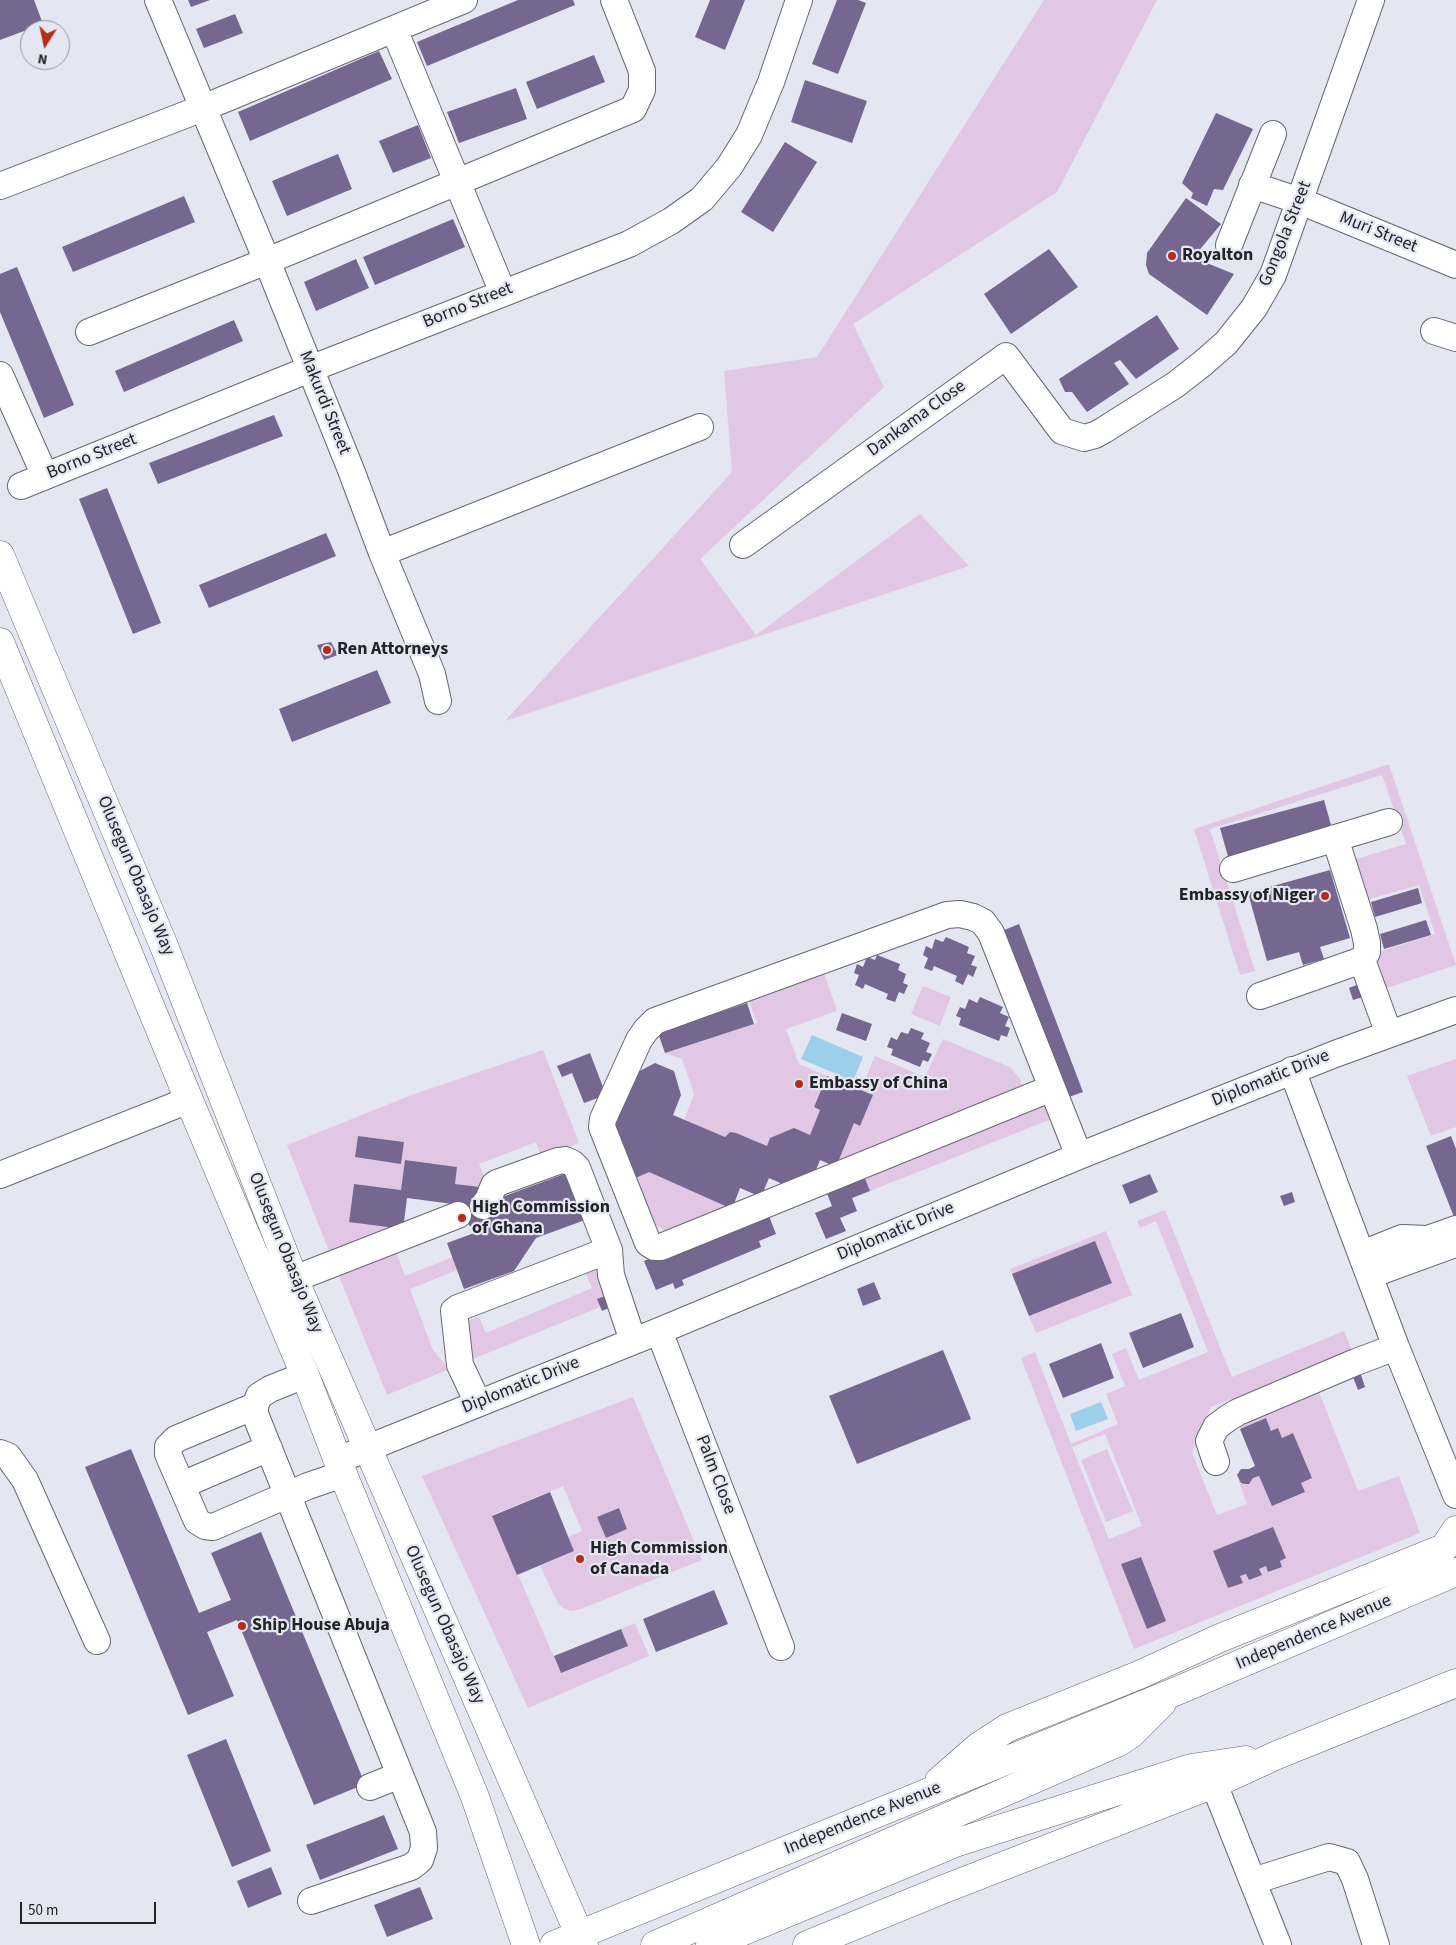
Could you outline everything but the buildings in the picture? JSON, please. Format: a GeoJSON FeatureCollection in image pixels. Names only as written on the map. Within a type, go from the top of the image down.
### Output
{"type":"FeatureCollection","features":[{"type":"Feature","properties":{"kind":"main road","name":"Olusegun Obasajo Way"},"geometry":{"type":"LineString","coordinates":[[0,554],[164,946],[294,1279],[581,1939]]}},
{"type":"Feature","properties":{"kind":"main road","name":"Olusegun Obasajo Way"},"geometry":{"type":"LineString","coordinates":[[0,642],[188,1100],[305,1375],[475,1797],[526,1945]]}},
{"type":"Feature","properties":{"kind":"main road"},"geometry":{"type":"LineString","coordinates":[[239,1220],[267,1211]]}},
{"type":"Feature","properties":{"kind":"main road"},"geometry":{"type":"LineString","coordinates":[[923,1796],[978,1747],[1008,1728],[1139,1675],[1220,1638],[1444,1548],[1456,1530]]}},
{"type":"Feature","properties":{"kind":"main road","name":"Independence Avenue"},"geometry":{"type":"LineString","coordinates":[[554,1945],[581,1939],[1172,1693],[1456,1572]]}},
{"type":"Feature","properties":{"kind":"main road"},"geometry":{"type":"LineString","coordinates":[[807,1945],[944,1889],[1214,1784],[1277,1755],[1456,1683]]}},
{"type":"Feature","properties":{"kind":"main road","name":"Independence Avenue"},"geometry":{"type":"LineString","coordinates":[[655,1945],[1119,1742],[1131,1734],[1172,1693]]}},
{"type":"Feature","properties":{"kind":"main road"},"geometry":{"type":"LineString","coordinates":[[710,1945],[955,1844],[1191,1768],[1277,1755]]}},
{"type":"Feature","properties":{"kind":"main road"},"geometry":{"type":"LineString","coordinates":[[475,1797],[512,1782]]}},
{"type":"Feature","properties":{"kind":"street","name":"Makurdi Street"},"geometry":{"type":"LineString","coordinates":[[158,0],[204,108],[432,674],[438,701]]}},
{"type":"Feature","properties":{"kind":"street"},"geometry":{"type":"LineString","coordinates":[[0,186],[204,108],[464,0]]}},
{"type":"Feature","properties":{"kind":"street"},"geometry":{"type":"LineString","coordinates":[[89,332],[633,109],[642,90],[642,71],[614,0]]}},
{"type":"Feature","properties":{"kind":"street","name":"Borno Street"},"geometry":{"type":"LineString","coordinates":[[20,486],[503,292],[629,244],[671,221],[702,199],[729,167],[750,135],[771,82],[799,0]]}},
{"type":"Feature","properties":{"kind":"street","name":"Gongola Street"},"geometry":{"type":"LineString","coordinates":[[1072,436],[1084,438],[1094,435],[1175,385],[1226,343],[1254,308],[1273,275],[1371,0]]}},
{"type":"Feature","properties":{"kind":"street"},"geometry":{"type":"LineString","coordinates":[[394,29],[503,292]]}},
{"type":"Feature","properties":{"kind":"street"},"geometry":{"type":"LineString","coordinates":[[1229,245],[1272,134]]}},
{"type":"Feature","properties":{"kind":"street","name":"Muri Street"},"geometry":{"type":"LineString","coordinates":[[1252,185],[1300,201],[1456,265]]}},
{"type":"Feature","properties":{"kind":"street","name":"Dankama Close"},"geometry":{"type":"LineString","coordinates":[[743,544],[1006,356],[1062,431],[1072,436]]}},
{"type":"Feature","properties":{"kind":"street"},"geometry":{"type":"LineString","coordinates":[[0,375],[45,476]]}},
{"type":"Feature","properties":{"kind":"street"},"geometry":{"type":"LineString","coordinates":[[382,553],[700,427]]}},
{"type":"Feature","properties":{"kind":"street"},"geometry":{"type":"LineString","coordinates":[[1233,869],[1389,822]]}},
{"type":"Feature","properties":{"kind":"street"},"geometry":{"type":"LineString","coordinates":[[1260,996],[1362,960],[1366,952],[1367,943],[1335,838]]}},
{"type":"Feature","properties":{"kind":"street"},"geometry":{"type":"LineString","coordinates":[[1052,1088],[661,1247],[654,1247],[648,1243],[602,1127],[603,1119],[639,1040],[655,1021],[948,915],[960,914],[983,922],[991,933],[1079,1156]]}},
{"type":"Feature","properties":{"kind":"street"},"geometry":{"type":"LineString","coordinates":[[1362,960],[1389,1034]]}},
{"type":"Feature","properties":{"kind":"street","name":"Diplomatic Drive"},"geometry":{"type":"LineString","coordinates":[[255,1406],[176,1439],[168,1447],[168,1454],[197,1521],[205,1526],[213,1527],[308,1486],[367,1449],[478,1403],[658,1331],[1079,1156],[1292,1070],[1456,1010]]}},
{"type":"Feature","properties":{"kind":"street"},"geometry":{"type":"LineString","coordinates":[[1292,1070],[1396,1347],[1456,1495]]}},
{"type":"Feature","properties":{"kind":"street"},"geometry":{"type":"LineString","coordinates":[[0,1175],[188,1100]]}},
{"type":"Feature","properties":{"kind":"street"},"geometry":{"type":"LineString","coordinates":[[482,1206],[488,1200],[494,1185],[497,1183],[558,1161],[565,1160],[572,1163],[577,1168],[609,1250],[610,1275],[633,1341]]}},
{"type":"Feature","properties":{"kind":"street"},"geometry":{"type":"LineString","coordinates":[[294,1279],[458,1215]]}},
{"type":"Feature","properties":{"kind":"street"},"geometry":{"type":"LineString","coordinates":[[1366,1264],[1402,1238],[1428,1239],[1456,1229]]}},
{"type":"Feature","properties":{"kind":"street"},"geometry":{"type":"LineString","coordinates":[[1366,1264],[1456,1244]]}},
{"type":"Feature","properties":{"kind":"street"},"geometry":{"type":"LineString","coordinates":[[478,1403],[460,1364],[454,1311],[609,1250]]}},
{"type":"Feature","properties":{"kind":"street","name":"Palm Close"},"geometry":{"type":"LineString","coordinates":[[658,1331],[782,1647]]}},
{"type":"Feature","properties":{"kind":"street"},"geometry":{"type":"LineString","coordinates":[[1216,1462],[1209,1442],[1216,1427],[1228,1418],[1356,1362],[1396,1347]]}},
{"type":"Feature","properties":{"kind":"street"},"geometry":{"type":"LineString","coordinates":[[305,1375],[270,1389],[259,1396],[255,1406],[255,1414],[423,1832],[424,1848],[420,1860],[411,1867],[311,1901]]}},
{"type":"Feature","properties":{"kind":"street"},"geometry":{"type":"LineString","coordinates":[[182,1485],[268,1448]]}},
{"type":"Feature","properties":{"kind":"street"},"geometry":{"type":"LineString","coordinates":[[0,1453],[8,1456],[25,1480],[97,1641]]}},
{"type":"Feature","properties":{"kind":"street"},"geometry":{"type":"LineString","coordinates":[[370,1787],[400,1775]]}},
{"type":"Feature","properties":{"kind":"street"},"geometry":{"type":"LineString","coordinates":[[1214,1784],[1278,1945]]}},
{"type":"Feature","properties":{"kind":"street"},"geometry":{"type":"LineString","coordinates":[[1253,1881],[1329,1857],[1347,1862],[1355,1879],[1376,1945]]}},
{"type":"Feature","properties":{"kind":"shaded area"},"geometry":{"type":"Polygon","coordinates":[[[1044,0],[1157,0],[1057,192],[853,324],[884,387],[700,559],[756,635],[920,514],[969,566],[505,721],[732,472],[724,371],[817,357],[1044,0]]]}},
{"type":"Feature","properties":{"kind":"shaded area"},"geometry":{"type":"Polygon","coordinates":[[[1389,764],[1456,965],[1381,990],[1375,973],[1377,960],[1382,951],[1435,934],[1419,885],[1366,900],[1353,860],[1406,844],[1382,775],[1210,829],[1255,971],[1240,975],[1194,829],[1389,764]]]}},
{"type":"Feature","properties":{"kind":"shaded area"},"geometry":{"type":"Polygon","coordinates":[[[824,973],[837,1011],[786,1029],[799,1064],[827,1076],[814,1107],[820,1110],[810,1135],[770,1138],[767,1146],[736,1133],[730,1132],[725,1137],[684,1120],[694,1094],[682,1059],[665,1053],[757,1023],[748,998],[824,973]]]}},
{"type":"Feature","properties":{"kind":"shaded area"},"geometry":{"type":"Polygon","coordinates":[[[923,986],[951,997],[940,1026],[911,1014],[923,986]]]}},
{"type":"Feature","properties":{"kind":"shaded area"},"geometry":{"type":"Polygon","coordinates":[[[943,1039],[1010,1067],[1021,1080],[1022,1089],[836,1167],[854,1123],[860,1126],[873,1095],[861,1089],[875,1056],[925,1077],[943,1039]]]}},
{"type":"Feature","properties":{"kind":"shaded area"},"geometry":{"type":"Polygon","coordinates":[[[543,1050],[579,1143],[542,1158],[536,1142],[479,1164],[485,1179],[480,1187],[455,1184],[457,1167],[406,1160],[401,1190],[354,1184],[349,1221],[403,1229],[331,1256],[287,1145],[409,1096],[543,1050]],[[358,1136],[355,1157],[401,1163],[404,1142],[358,1136]]]}},
{"type":"Feature","properties":{"kind":"shaded area"},"geometry":{"type":"Polygon","coordinates":[[[1456,1059],[1456,1127],[1431,1136],[1407,1076],[1456,1059]]]}},
{"type":"Feature","properties":{"kind":"shaded area"},"geometry":{"type":"Polygon","coordinates":[[[1034,1102],[1051,1110],[1054,1118],[870,1191],[862,1171],[1034,1102]]]}},
{"type":"Feature","properties":{"kind":"shaded area"},"geometry":{"type":"Polygon","coordinates":[[[649,1172],[732,1209],[669,1233],[648,1221],[631,1180],[649,1172]]]}},
{"type":"Feature","properties":{"kind":"shaded area"},"geometry":{"type":"Polygon","coordinates":[[[1165,1210],[1232,1377],[1344,1331],[1352,1351],[1211,1407],[1192,1453],[1217,1515],[1247,1504],[1238,1479],[1245,1484],[1249,1484],[1253,1478],[1259,1476],[1272,1506],[1304,1493],[1301,1483],[1312,1478],[1293,1433],[1282,1438],[1278,1429],[1271,1431],[1266,1418],[1240,1429],[1243,1420],[1319,1392],[1358,1491],[1399,1476],[1420,1533],[1134,1649],[1021,1358],[1035,1352],[1071,1444],[1118,1424],[1106,1394],[1125,1386],[1112,1354],[1126,1348],[1139,1380],[1208,1352],[1156,1221],[1140,1228],[1137,1221],[1165,1210]],[[1105,1434],[1072,1447],[1109,1539],[1142,1526],[1105,1434]],[[1213,1551],[1228,1588],[1242,1583],[1240,1576],[1246,1574],[1249,1580],[1262,1575],[1259,1569],[1266,1566],[1269,1572],[1282,1567],[1280,1561],[1286,1558],[1213,1551]],[[1141,1557],[1122,1564],[1147,1629],[1166,1621],[1141,1557]]]}},
{"type":"Feature","properties":{"kind":"shaded area"},"geometry":{"type":"Polygon","coordinates":[[[1106,1231],[1132,1295],[1036,1333],[1029,1316],[1112,1283],[1095,1241],[1012,1274],[1010,1269],[1106,1231]]]}},
{"type":"Feature","properties":{"kind":"shaded area"},"geometry":{"type":"Polygon","coordinates":[[[395,1249],[405,1276],[453,1257],[457,1270],[410,1289],[433,1350],[449,1369],[387,1395],[337,1271],[395,1249]]]}},
{"type":"Feature","properties":{"kind":"shaded area"},"geometry":{"type":"Polygon","coordinates":[[[598,1269],[608,1295],[597,1299],[600,1307],[473,1359],[465,1344],[463,1322],[479,1317],[486,1333],[592,1288],[586,1274],[598,1269]]]}},
{"type":"Feature","properties":{"kind":"shaded area"},"geometry":{"type":"Polygon","coordinates":[[[633,1397],[702,1560],[581,1609],[571,1611],[563,1608],[558,1603],[540,1566],[574,1551],[568,1537],[582,1531],[563,1486],[492,1515],[561,1673],[628,1646],[621,1629],[635,1623],[649,1656],[528,1708],[422,1476],[633,1397]],[[619,1508],[597,1517],[606,1538],[627,1529],[619,1508]]]}},
{"type":"Feature","properties":{"kind":"shaded area"},"geometry":{"type":"Polygon","coordinates":[[[1107,1449],[1133,1511],[1106,1522],[1081,1460],[1107,1449]]]}},
{"type":"Feature","properties":{"kind":"water"},"geometry":{"type":"Polygon","coordinates":[[[812,1035],[863,1057],[853,1081],[801,1059],[812,1035]]]}},
{"type":"Feature","properties":{"kind":"water"},"geometry":{"type":"Polygon","coordinates":[[[1101,1402],[1108,1419],[1076,1431],[1070,1414],[1101,1402]]]}},
{"type":"Feature","properties":{"kind":"place","name":"Royalton"},"geometry":{"type":"Point","coordinates":[1172,256]}},
{"type":"Feature","properties":{"kind":"place","name":"Ren Attorneys"},"geometry":{"type":"Point","coordinates":[327,650]}},
{"type":"Feature","properties":{"kind":"place","name":"Embassy of Niger"},"geometry":{"type":"Point","coordinates":[1325,896]}},
{"type":"Feature","properties":{"kind":"place","name":"Embassy of China"},"geometry":{"type":"Point","coordinates":[799,1084]}},
{"type":"Feature","properties":{"kind":"place","name":"High Commission of Ghana"},"geometry":{"type":"Point","coordinates":[462,1218]}},
{"type":"Feature","properties":{"kind":"place","name":"High Commission of Canada"},"geometry":{"type":"Point","coordinates":[580,1559]}},
{"type":"Feature","properties":{"kind":"place","name":"Ship House Abuja"},"geometry":{"type":"Point","coordinates":[242,1626]}}]}
